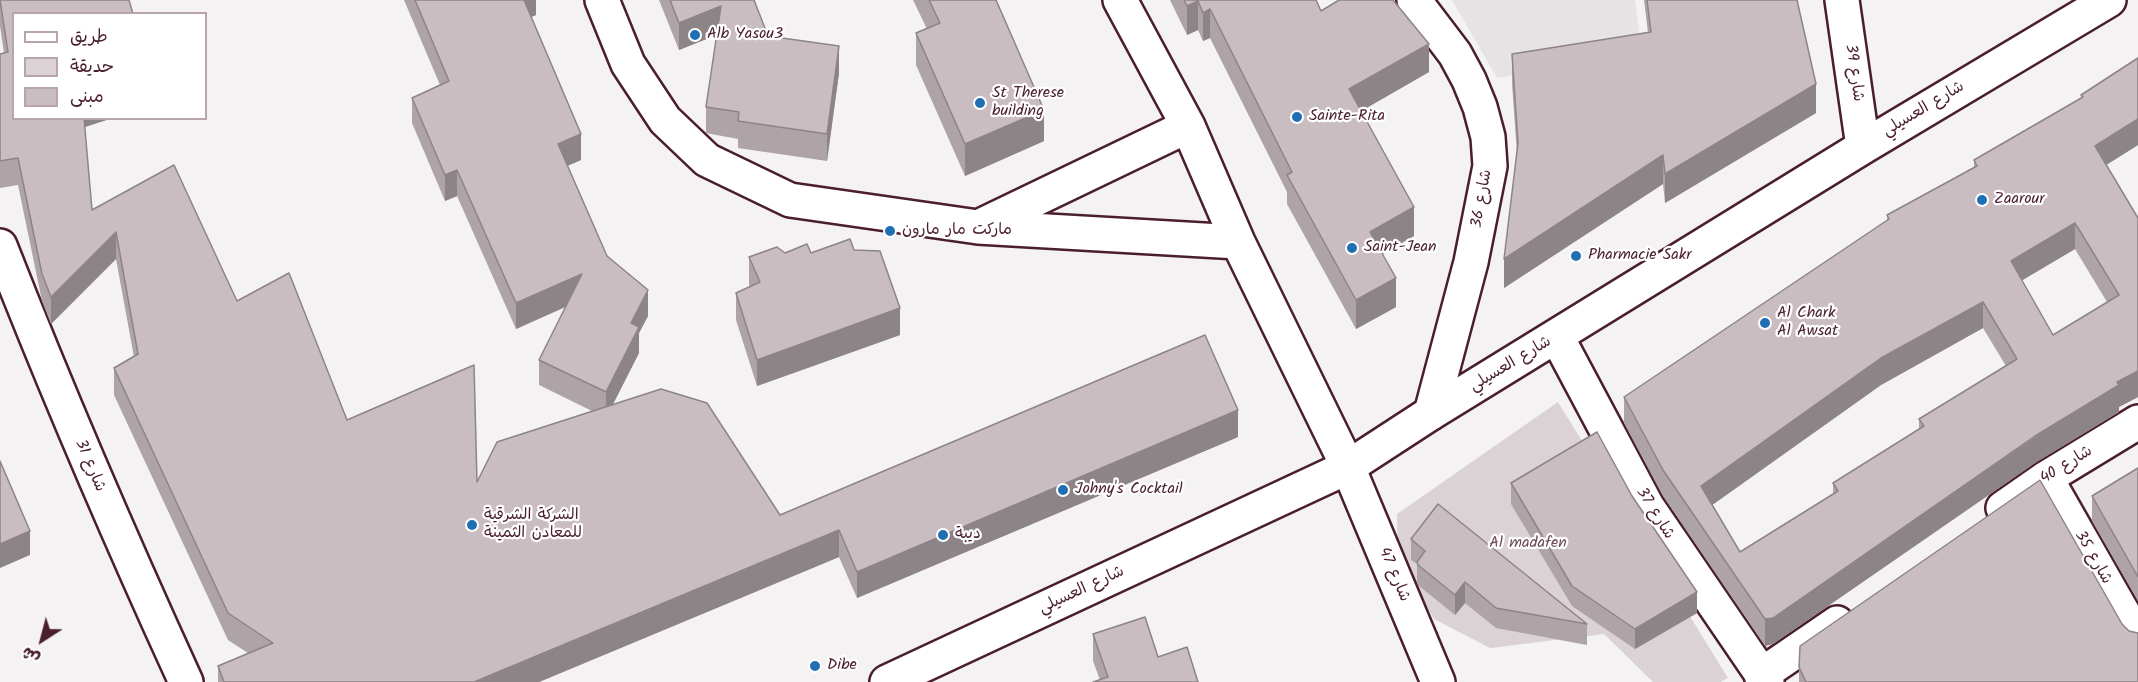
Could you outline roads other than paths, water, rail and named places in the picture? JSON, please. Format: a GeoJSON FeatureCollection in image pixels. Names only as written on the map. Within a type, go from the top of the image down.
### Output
{"type":"FeatureCollection","features":[{"type":"Feature","properties":{"kind":"street"},"geometry":{"type":"LineString","coordinates":[[602,0],[628,64],[664,120],[707,160],[790,200],[978,227],[1238,242]]}},
{"type":"Feature","properties":{"kind":"street","name":"شارع 47"},"geometry":{"type":"LineString","coordinates":[[1120,0],[1188,126],[1238,242],[1348,467],[1438,682]]}},
{"type":"Feature","properties":{"kind":"street","name":"شارع 36"},"geometry":{"type":"LineString","coordinates":[[1414,0],[1455,54],[1469,80],[1480,107],[1488,137],[1490,166],[1471,262],[1431,413]]}},
{"type":"Feature","properties":{"kind":"street","name":"شارع 39"},"geometry":{"type":"LineString","coordinates":[[1842,0],[1863,147]]}},
{"type":"Feature","properties":{"kind":"street","name":"شارع العسيلي"},"geometry":{"type":"LineString","coordinates":[[887,682],[1348,467],[1431,413],[1863,147],[2109,0]]}},
{"type":"Feature","properties":{"kind":"street"},"geometry":{"type":"LineString","coordinates":[[978,227],[1188,126]]}},
{"type":"Feature","properties":{"kind":"street","name":"شارع 31"},"geometry":{"type":"LineString","coordinates":[[0,246],[50,373],[110,514],[186,682]]}},
{"type":"Feature","properties":{"kind":"street","name":"شارع 37"},"geometry":{"type":"LineString","coordinates":[[1557,337],[1647,506],[1764,679]]}},
{"type":"Feature","properties":{"kind":"street","name":"شارع 40"},"geometry":{"type":"LineString","coordinates":[[1977,525],[2046,478],[2138,422]]}},
{"type":"Feature","properties":{"kind":"street","name":"شارع 35"},"geometry":{"type":"LineString","coordinates":[[2046,478],[2138,639]]}},
{"type":"Feature","properties":{"kind":"street"},"geometry":{"type":"LineString","coordinates":[[1764,679],[1860,607]]}},
{"type":"Feature","properties":{"kind":"place","name":"Alb Yasou3"},"geometry":{"type":"Point","coordinates":[695,35]}},
{"type":"Feature","properties":{"kind":"place","name":"St Therese building"},"geometry":{"type":"Point","coordinates":[980,103]}},
{"type":"Feature","properties":{"kind":"place","name":"Sainte-Rita"},"geometry":{"type":"Point","coordinates":[1297,117]}},
{"type":"Feature","properties":{"kind":"place","name":"Zaarour"},"geometry":{"type":"Point","coordinates":[1982,200]}},
{"type":"Feature","properties":{"kind":"place","name":"ماركت مار مارون"},"geometry":{"type":"Point","coordinates":[890,231]}},
{"type":"Feature","properties":{"kind":"place","name":"Saint-Jean"},"geometry":{"type":"Point","coordinates":[1352,248]}},
{"type":"Feature","properties":{"kind":"place","name":"Pharmacie Sakr"},"geometry":{"type":"Point","coordinates":[1576,256]}},
{"type":"Feature","properties":{"kind":"place","name":"Al Chark Al Awsat"},"geometry":{"type":"Point","coordinates":[1765,323]}},
{"type":"Feature","properties":{"kind":"place","name":"Johny's Cocktail"},"geometry":{"type":"Point","coordinates":[1063,490]}},
{"type":"Feature","properties":{"kind":"place","name":"الشركة الشرقية للمعادن الثمينة"},"geometry":{"type":"Point","coordinates":[472,525]}},
{"type":"Feature","properties":{"kind":"place","name":"ديبة"},"geometry":{"type":"Point","coordinates":[943,535]}},
{"type":"Feature","properties":{"kind":"place","name":"Dibe"},"geometry":{"type":"Point","coordinates":[815,666]}},
{"type":"Feature","properties":{"kind":"park label","name":"Al madafen"},"geometry":{"type":"Point","coordinates":[1528,544]}}]}
